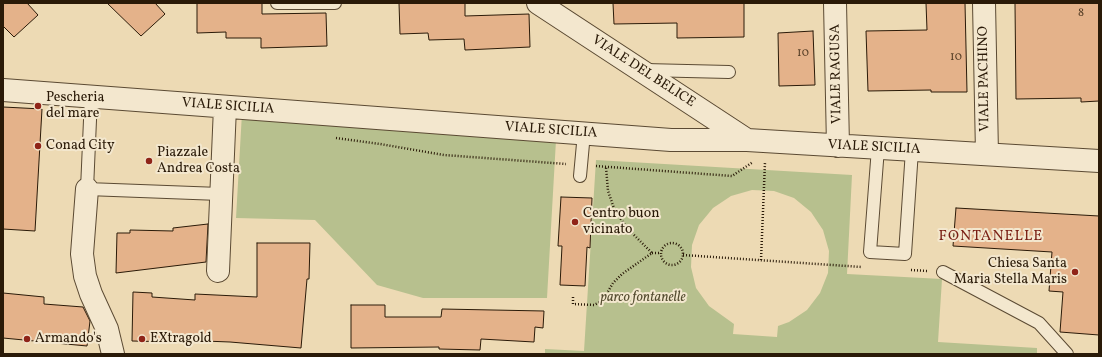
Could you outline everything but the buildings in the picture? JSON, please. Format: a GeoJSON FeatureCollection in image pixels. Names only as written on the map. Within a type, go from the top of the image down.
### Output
{"type":"FeatureCollection","features":[{"type":"Feature","properties":{"kind":"street","name":"VIALE DEL BELICE"},"geometry":{"type":"LineString","coordinates":[[538,3],[641,70],[757,141]]}},
{"type":"Feature","properties":{"kind":"street","name":"VIALE RAGUSA"},"geometry":{"type":"LineString","coordinates":[[836,3],[838,146]]}},
{"type":"Feature","properties":{"kind":"street","name":"VIALE PACHINO"},"geometry":{"type":"LineString","coordinates":[[984,3],[987,154]]}},
{"type":"Feature","properties":{"kind":"street","name":"VIALE SICILIA"},"geometry":{"type":"LineString","coordinates":[[3,90],[671,140],[757,141],[1099,161]]}},
{"type":"Feature","properties":{"kind":"street"},"geometry":{"type":"LineString","coordinates":[[218,271],[220,194],[225,107]]}},
{"type":"Feature","properties":{"kind":"street"},"geometry":{"type":"LineString","coordinates":[[87,189],[82,254],[85,276],[91,294],[108,329],[113,354]]}},
{"type":"Feature","properties":{"kind":"lane"},"geometry":{"type":"LineString","coordinates":[[277,3],[335,3]]}},
{"type":"Feature","properties":{"kind":"lane"},"geometry":{"type":"LineString","coordinates":[[641,70],[729,72]]}},
{"type":"Feature","properties":{"kind":"lane"},"geometry":{"type":"LineString","coordinates":[[91,97],[87,189],[220,194]]}},
{"type":"Feature","properties":{"kind":"lane"},"geometry":{"type":"LineString","coordinates":[[580,176],[584,133]]}},
{"type":"Feature","properties":{"kind":"lane"},"geometry":{"type":"LineString","coordinates":[[878,148],[870,252],[905,254],[912,150]]}},
{"type":"Feature","properties":{"kind":"lane"},"geometry":{"type":"LineString","coordinates":[[942,272],[1039,323],[1067,354]]}},
{"type":"Feature","properties":{"kind":"path"},"geometry":{"type":"LineString","coordinates":[[757,141],[761,260]]}},
{"type":"Feature","properties":{"kind":"path"},"geometry":{"type":"LineString","coordinates":[[606,167],[608,191],[615,211],[627,228],[652,253]]}},
{"type":"Feature","properties":{"kind":"path"},"geometry":{"type":"LineString","coordinates":[[673,243],[680,246],[683,255],[680,262],[671,265],[664,262],[661,253],[664,246],[673,243]]}},
{"type":"Feature","properties":{"kind":"path"},"geometry":{"type":"LineString","coordinates":[[573,297],[573,304],[594,305],[600,302],[622,274],[652,253],[661,253]]}},
{"type":"Feature","properties":{"kind":"path"},"geometry":{"type":"LineString","coordinates":[[683,255],[828,264]]}},
{"type":"Feature","properties":{"kind":"green space"},"geometry":{"type":"Polygon","coordinates":[[[242,113],[556,140],[547,298],[423,298],[377,285],[315,220],[236,218],[242,113]]]}},
{"type":"Feature","properties":{"kind":"green space","name":"parco fontanelle"},"geometry":{"type":"Polygon","coordinates":[[[596,160],[852,175],[847,274],[942,279],[938,342],[1037,348],[1037,354],[545,354],[545,349],[584,351],[596,160]],[[752,190],[731,196],[713,208],[699,225],[692,245],[691,267],[696,288],[709,306],[734,324],[733,334],[777,337],[778,326],[789,322],[807,310],[820,293],[828,273],[829,251],[823,230],[811,212],[794,198],[774,191],[752,190]]]}},
{"type":"Feature","properties":{"kind":"place","name":"Pescheria del mare"},"geometry":{"type":"Point","coordinates":[38,106]}},
{"type":"Feature","properties":{"kind":"place","name":"Conad City"},"geometry":{"type":"Point","coordinates":[38,146]}},
{"type":"Feature","properties":{"kind":"place","name":"Piazzale Andrea Costa"},"geometry":{"type":"Point","coordinates":[149,161]}},
{"type":"Feature","properties":{"kind":"place","name":"Centro buon vicinato"},"geometry":{"type":"Point","coordinates":[575,222]}},
{"type":"Feature","properties":{"kind":"place","name":"Chiesa Santa Maria Stella Maris"},"geometry":{"type":"Point","coordinates":[1075,272]}},
{"type":"Feature","properties":{"kind":"place","name":"Armando's"},"geometry":{"type":"Point","coordinates":[27,339]}},
{"type":"Feature","properties":{"kind":"place","name":"EXtragold"},"geometry":{"type":"Point","coordinates":[142,339]}},
{"type":"Feature","properties":{"kind":"district","name":"FONTANELLE"},"geometry":{"type":"Point","coordinates":[991,237]}}]}
